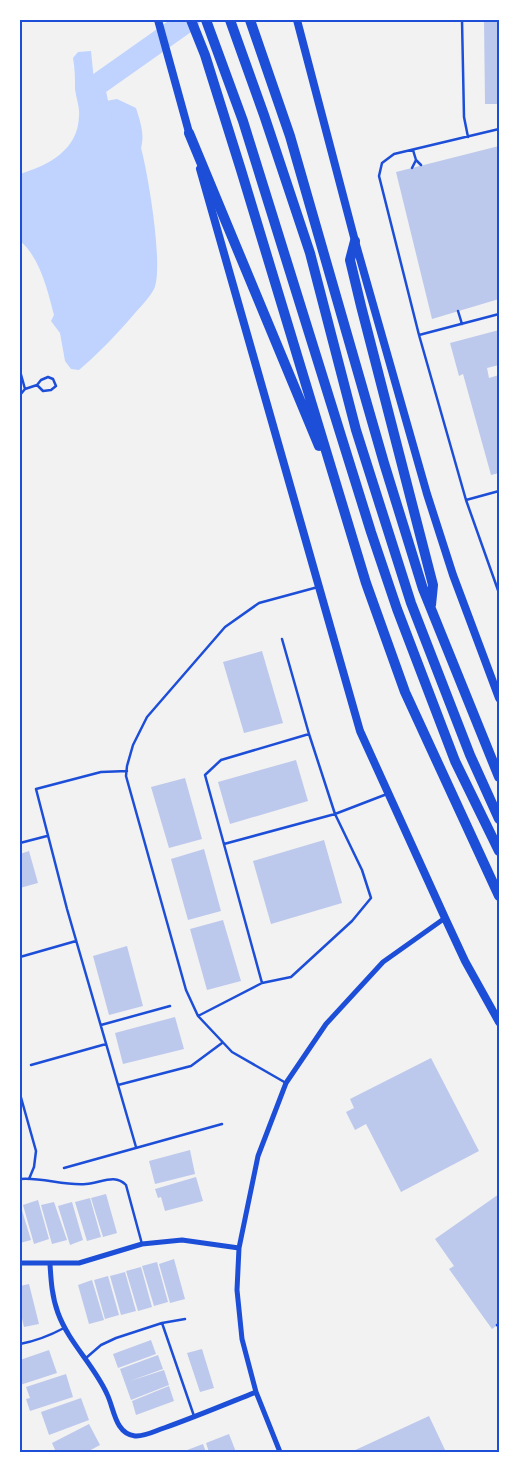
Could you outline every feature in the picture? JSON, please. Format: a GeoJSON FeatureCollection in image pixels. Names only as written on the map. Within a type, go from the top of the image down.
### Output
{"type":"FeatureCollection","features":[{"type":"Feature","properties":{"kind":"highway"},"geometry":{"type":"LineString","coordinates":[[191,20],[205,55],[366,583],[405,692],[499,896]]}},
{"type":"Feature","properties":{"kind":"highway"},"geometry":{"type":"LineString","coordinates":[[206,20],[219,51],[243,121],[371,532],[397,609],[455,761],[499,852]]}},
{"type":"Feature","properties":{"kind":"highway"},"geometry":{"type":"LineString","coordinates":[[230,20],[310,253],[356,430],[410,603],[470,755],[499,819]]}},
{"type":"Feature","properties":{"kind":"highway"},"geometry":{"type":"LineString","coordinates":[[252,25],[290,136],[384,463],[431,611],[499,777]]}},
{"type":"Feature","properties":{"kind":"highway"},"geometry":{"type":"LineString","coordinates":[[189,133],[341,501]]}},
{"type":"Feature","properties":{"kind":"highway"},"geometry":{"type":"LineString","coordinates":[[355,241],[350,260],[433,585],[431,611]]}},
{"type":"Feature","properties":{"kind":"main road"},"geometry":{"type":"LineString","coordinates":[[158,20],[360,731],[465,961],[499,1022]]}},
{"type":"Feature","properties":{"kind":"main road"},"geometry":{"type":"LineString","coordinates":[[297,20],[355,241],[427,494],[453,575],[499,698]]}},
{"type":"Feature","properties":{"kind":"street"},"geometry":{"type":"LineString","coordinates":[[280,1452],[256,1392],[242,1339],[238,1290],[239,1248],[258,1156],[286,1083],[326,1024],[383,962],[445,918]]}},
{"type":"Feature","properties":{"kind":"street"},"geometry":{"type":"LineString","coordinates":[[20,1263],[79,1263],[142,1244],[182,1240],[239,1248]]}},
{"type":"Feature","properties":{"kind":"street"},"geometry":{"type":"LineString","coordinates":[[50,1264],[52,1294],[64,1328],[99,1377],[119,1426],[126,1433],[133,1436],[143,1435],[256,1392]]}},
{"type":"Feature","properties":{"kind":"lane"},"geometry":{"type":"LineString","coordinates":[[462,20],[464,117],[468,137]]}},
{"type":"Feature","properties":{"kind":"lane"},"geometry":{"type":"LineString","coordinates":[[499,129],[394,154],[382,163],[379,176],[419,335],[466,500],[499,593]]}},
{"type":"Feature","properties":{"kind":"lane"},"geometry":{"type":"LineString","coordinates":[[414,150],[416,160],[421,165]]}},
{"type":"Feature","properties":{"kind":"lane"},"geometry":{"type":"LineString","coordinates":[[412,168],[416,160]]}},
{"type":"Feature","properties":{"kind":"lane"},"geometry":{"type":"LineString","coordinates":[[458,311],[462,324]]}},
{"type":"Feature","properties":{"kind":"lane"},"geometry":{"type":"LineString","coordinates":[[419,335],[499,314]]}},
{"type":"Feature","properties":{"kind":"lane"},"geometry":{"type":"LineString","coordinates":[[20,371],[25,389]]}},
{"type":"Feature","properties":{"kind":"lane"},"geometry":{"type":"LineString","coordinates":[[20,395],[25,389],[37,385],[41,380],[48,377],[53,379],[56,386],[51,390],[43,391],[37,385]]}},
{"type":"Feature","properties":{"kind":"lane"},"geometry":{"type":"LineString","coordinates":[[466,500],[499,491]]}},
{"type":"Feature","properties":{"kind":"lane"},"geometry":{"type":"LineString","coordinates":[[286,1083],[232,1052],[198,1016],[186,990],[126,776],[133,745],[146,717],[225,627],[258,603],[319,587]]}},
{"type":"Feature","properties":{"kind":"lane"},"geometry":{"type":"LineString","coordinates":[[198,1016],[262,983],[291,977],[352,921],[371,898],[362,870],[335,814],[309,734],[282,639]]}},
{"type":"Feature","properties":{"kind":"lane"},"geometry":{"type":"LineString","coordinates":[[262,983],[205,775],[221,760],[309,734]]}},
{"type":"Feature","properties":{"kind":"lane"},"geometry":{"type":"LineString","coordinates":[[127,771],[102,772],[36,789],[136,1148]]}},
{"type":"Feature","properties":{"kind":"lane"},"geometry":{"type":"LineString","coordinates":[[224,844],[335,814],[388,793]]}},
{"type":"Feature","properties":{"kind":"lane"},"geometry":{"type":"LineString","coordinates":[[20,843],[48,836]]}},
{"type":"Feature","properties":{"kind":"lane"},"geometry":{"type":"LineString","coordinates":[[20,956],[77,941]]}},
{"type":"Feature","properties":{"kind":"lane"},"geometry":{"type":"LineString","coordinates":[[101,1025],[170,1006]]}},
{"type":"Feature","properties":{"kind":"lane"},"geometry":{"type":"LineString","coordinates":[[118,1085],[191,1066],[222,1043]]}},
{"type":"Feature","properties":{"kind":"lane"},"geometry":{"type":"LineString","coordinates":[[31,1065],[106,1044]]}},
{"type":"Feature","properties":{"kind":"lane"},"geometry":{"type":"LineString","coordinates":[[20,1094],[36,1151],[34,1167],[29,1178]]}},
{"type":"Feature","properties":{"kind":"lane"},"geometry":{"type":"LineString","coordinates":[[64,1168],[222,1124]]}},
{"type":"Feature","properties":{"kind":"lane"},"geometry":{"type":"LineString","coordinates":[[20,1179],[29,1178],[68,1184],[88,1184],[114,1178],[122,1180],[126,1185],[142,1244]]}},
{"type":"Feature","properties":{"kind":"lane"},"geometry":{"type":"LineString","coordinates":[[86,1358],[101,1345],[116,1338],[162,1323],[185,1320]]}},
{"type":"Feature","properties":{"kind":"lane"},"geometry":{"type":"LineString","coordinates":[[162,1323],[194,1417]]}},
{"type":"Feature","properties":{"kind":"lane"},"geometry":{"type":"LineString","coordinates":[[20,1344],[35,1341],[64,1328]]}},
{"type":"Feature","properties":{"kind":"water"},"geometry":{"type":"Polygon","coordinates":[[[91,51],[95,91],[98,97],[106,101],[117,99],[136,108],[139,118],[142,133],[141,148],[154,220],[157,278],[154,289],[145,301],[108,343],[79,370],[71,369],[65,361],[60,333],[51,321],[54,315],[42,275],[33,256],[20,241],[20,174],[51,161],[68,147],[77,128],[79,113],[73,58],[78,52],[91,51]]]}},
{"type":"Feature","properties":{"kind":"building"},"geometry":{"type":"Polygon","coordinates":[[[484,20],[499,20],[499,104],[485,104],[484,20]]]}},
{"type":"Feature","properties":{"kind":"building"},"geometry":{"type":"Polygon","coordinates":[[[499,146],[499,299],[432,319],[396,172],[499,146]]]}},
{"type":"Feature","properties":{"kind":"building"},"geometry":{"type":"Polygon","coordinates":[[[499,330],[499,365],[487,368],[489,378],[499,375],[499,473],[491,475],[463,374],[459,376],[450,343],[499,330]]]}},
{"type":"Feature","properties":{"kind":"building"},"geometry":{"type":"Polygon","coordinates":[[[262,651],[283,723],[244,733],[223,662],[262,651]]]}},
{"type":"Feature","properties":{"kind":"building"},"geometry":{"type":"Polygon","coordinates":[[[296,760],[308,801],[230,824],[218,782],[296,760]]]}},
{"type":"Feature","properties":{"kind":"building"},"geometry":{"type":"Polygon","coordinates":[[[185,778],[202,839],[169,848],[151,787],[185,778]]]}},
{"type":"Feature","properties":{"kind":"building"},"geometry":{"type":"Polygon","coordinates":[[[324,840],[342,903],[271,924],[253,861],[324,840]]]}},
{"type":"Feature","properties":{"kind":"building"},"geometry":{"type":"Polygon","coordinates":[[[204,849],[221,911],[188,920],[171,859],[204,849]]]}},
{"type":"Feature","properties":{"kind":"building"},"geometry":{"type":"Polygon","coordinates":[[[29,851],[38,883],[20,888],[20,854],[29,851]]]}},
{"type":"Feature","properties":{"kind":"building"},"geometry":{"type":"Polygon","coordinates":[[[223,920],[241,981],[207,990],[190,929],[223,920]]]}},
{"type":"Feature","properties":{"kind":"building"},"geometry":{"type":"Polygon","coordinates":[[[127,946],[143,1006],[109,1015],[93,956],[127,946]]]}},
{"type":"Feature","properties":{"kind":"building"},"geometry":{"type":"Polygon","coordinates":[[[175,1017],[184,1049],[123,1064],[115,1033],[175,1017]]]}},
{"type":"Feature","properties":{"kind":"building"},"geometry":{"type":"Polygon","coordinates":[[[431,1058],[479,1151],[401,1192],[366,1124],[355,1130],[346,1112],[354,1108],[350,1099],[431,1058]]]}},
{"type":"Feature","properties":{"kind":"building"},"geometry":{"type":"Polygon","coordinates":[[[190,1150],[195,1174],[155,1184],[149,1161],[190,1150]]]}},
{"type":"Feature","properties":{"kind":"building"},"geometry":{"type":"Polygon","coordinates":[[[196,1177],[203,1201],[165,1211],[161,1197],[158,1198],[155,1189],[196,1177]]]}},
{"type":"Feature","properties":{"kind":"building"},"geometry":{"type":"Polygon","coordinates":[[[106,1194],[117,1233],[103,1237],[91,1198],[106,1194]]]}},
{"type":"Feature","properties":{"kind":"building"},"geometry":{"type":"Polygon","coordinates":[[[499,1194],[499,1324],[492,1329],[449,1269],[454,1266],[435,1239],[499,1194]]]}},
{"type":"Feature","properties":{"kind":"building"},"geometry":{"type":"Polygon","coordinates":[[[90,1198],[101,1237],[87,1241],[75,1202],[90,1198]]]}},
{"type":"Feature","properties":{"kind":"building"},"geometry":{"type":"Polygon","coordinates":[[[38,1200],[49,1239],[34,1244],[23,1205],[38,1200]]]}},
{"type":"Feature","properties":{"kind":"building"},"geometry":{"type":"Polygon","coordinates":[[[54,1202],[67,1240],[52,1244],[41,1205],[54,1202]]]}},
{"type":"Feature","properties":{"kind":"building"},"geometry":{"type":"Polygon","coordinates":[[[72,1202],[83,1240],[70,1245],[58,1206],[72,1202]]]}},
{"type":"Feature","properties":{"kind":"building"},"geometry":{"type":"Polygon","coordinates":[[[20,1204],[31,1240],[20,1243],[20,1204]]]}},
{"type":"Feature","properties":{"kind":"building"},"geometry":{"type":"Polygon","coordinates":[[[174,1259],[185,1299],[170,1303],[159,1264],[174,1259]]]}},
{"type":"Feature","properties":{"kind":"building"},"geometry":{"type":"Polygon","coordinates":[[[157,1262],[168,1302],[154,1306],[142,1266],[157,1262]]]}},
{"type":"Feature","properties":{"kind":"building"},"geometry":{"type":"Polygon","coordinates":[[[141,1267],[152,1307],[138,1311],[126,1271],[141,1267]]]}},
{"type":"Feature","properties":{"kind":"building"},"geometry":{"type":"Polygon","coordinates":[[[125,1272],[136,1311],[121,1315],[110,1276],[125,1272]]]}},
{"type":"Feature","properties":{"kind":"building"},"geometry":{"type":"Polygon","coordinates":[[[108,1276],[119,1315],[105,1319],[94,1280],[108,1276]]]}},
{"type":"Feature","properties":{"kind":"building"},"geometry":{"type":"Polygon","coordinates":[[[92,1280],[104,1320],[89,1324],[78,1285],[92,1280]]]}},
{"type":"Feature","properties":{"kind":"building"},"geometry":{"type":"Polygon","coordinates":[[[29,1284],[39,1324],[24,1327],[20,1310],[20,1286],[29,1284]]]}},
{"type":"Feature","properties":{"kind":"building"},"geometry":{"type":"Polygon","coordinates":[[[151,1340],[156,1354],[118,1368],[113,1354],[151,1340]]]}},
{"type":"Feature","properties":{"kind":"building"},"geometry":{"type":"Polygon","coordinates":[[[202,1349],[214,1388],[200,1392],[187,1353],[202,1349]]]}},
{"type":"Feature","properties":{"kind":"building"},"geometry":{"type":"Polygon","coordinates":[[[49,1350],[57,1373],[20,1385],[20,1360],[49,1350]]]}},
{"type":"Feature","properties":{"kind":"building"},"geometry":{"type":"Polygon","coordinates":[[[158,1355],[163,1369],[130,1381],[164,1370],[169,1385],[131,1400],[120,1369],[158,1355]]]}},
{"type":"Feature","properties":{"kind":"building"},"geometry":{"type":"Polygon","coordinates":[[[66,1374],[73,1397],[30,1411],[26,1399],[30,1398],[26,1387],[66,1374]]]}},
{"type":"Feature","properties":{"kind":"building"},"geometry":{"type":"Polygon","coordinates":[[[169,1386],[174,1401],[136,1415],[132,1401],[169,1386]]]}},
{"type":"Feature","properties":{"kind":"building"},"geometry":{"type":"Polygon","coordinates":[[[81,1398],[89,1420],[49,1435],[41,1412],[81,1398]]]}},
{"type":"Feature","properties":{"kind":"building"},"geometry":{"type":"Polygon","coordinates":[[[429,1416],[446,1452],[351,1452],[429,1416]]]}},
{"type":"Feature","properties":{"kind":"building"},"geometry":{"type":"Polygon","coordinates":[[[89,1424],[100,1445],[87,1452],[56,1452],[52,1443],[89,1424]]]}},
{"type":"Feature","properties":{"kind":"building"},"geometry":{"type":"Polygon","coordinates":[[[229,1434],[236,1452],[209,1452],[206,1443],[229,1434]]]}},
{"type":"Feature","properties":{"kind":"building"},"geometry":{"type":"Polygon","coordinates":[[[203,1444],[206,1452],[182,1452],[203,1444]]]}},
{"type":"Feature","properties":{"kind":"waterway"},"geometry":{"type":"LineString","coordinates":[[101,122],[94,87],[189,20]]}}]}
